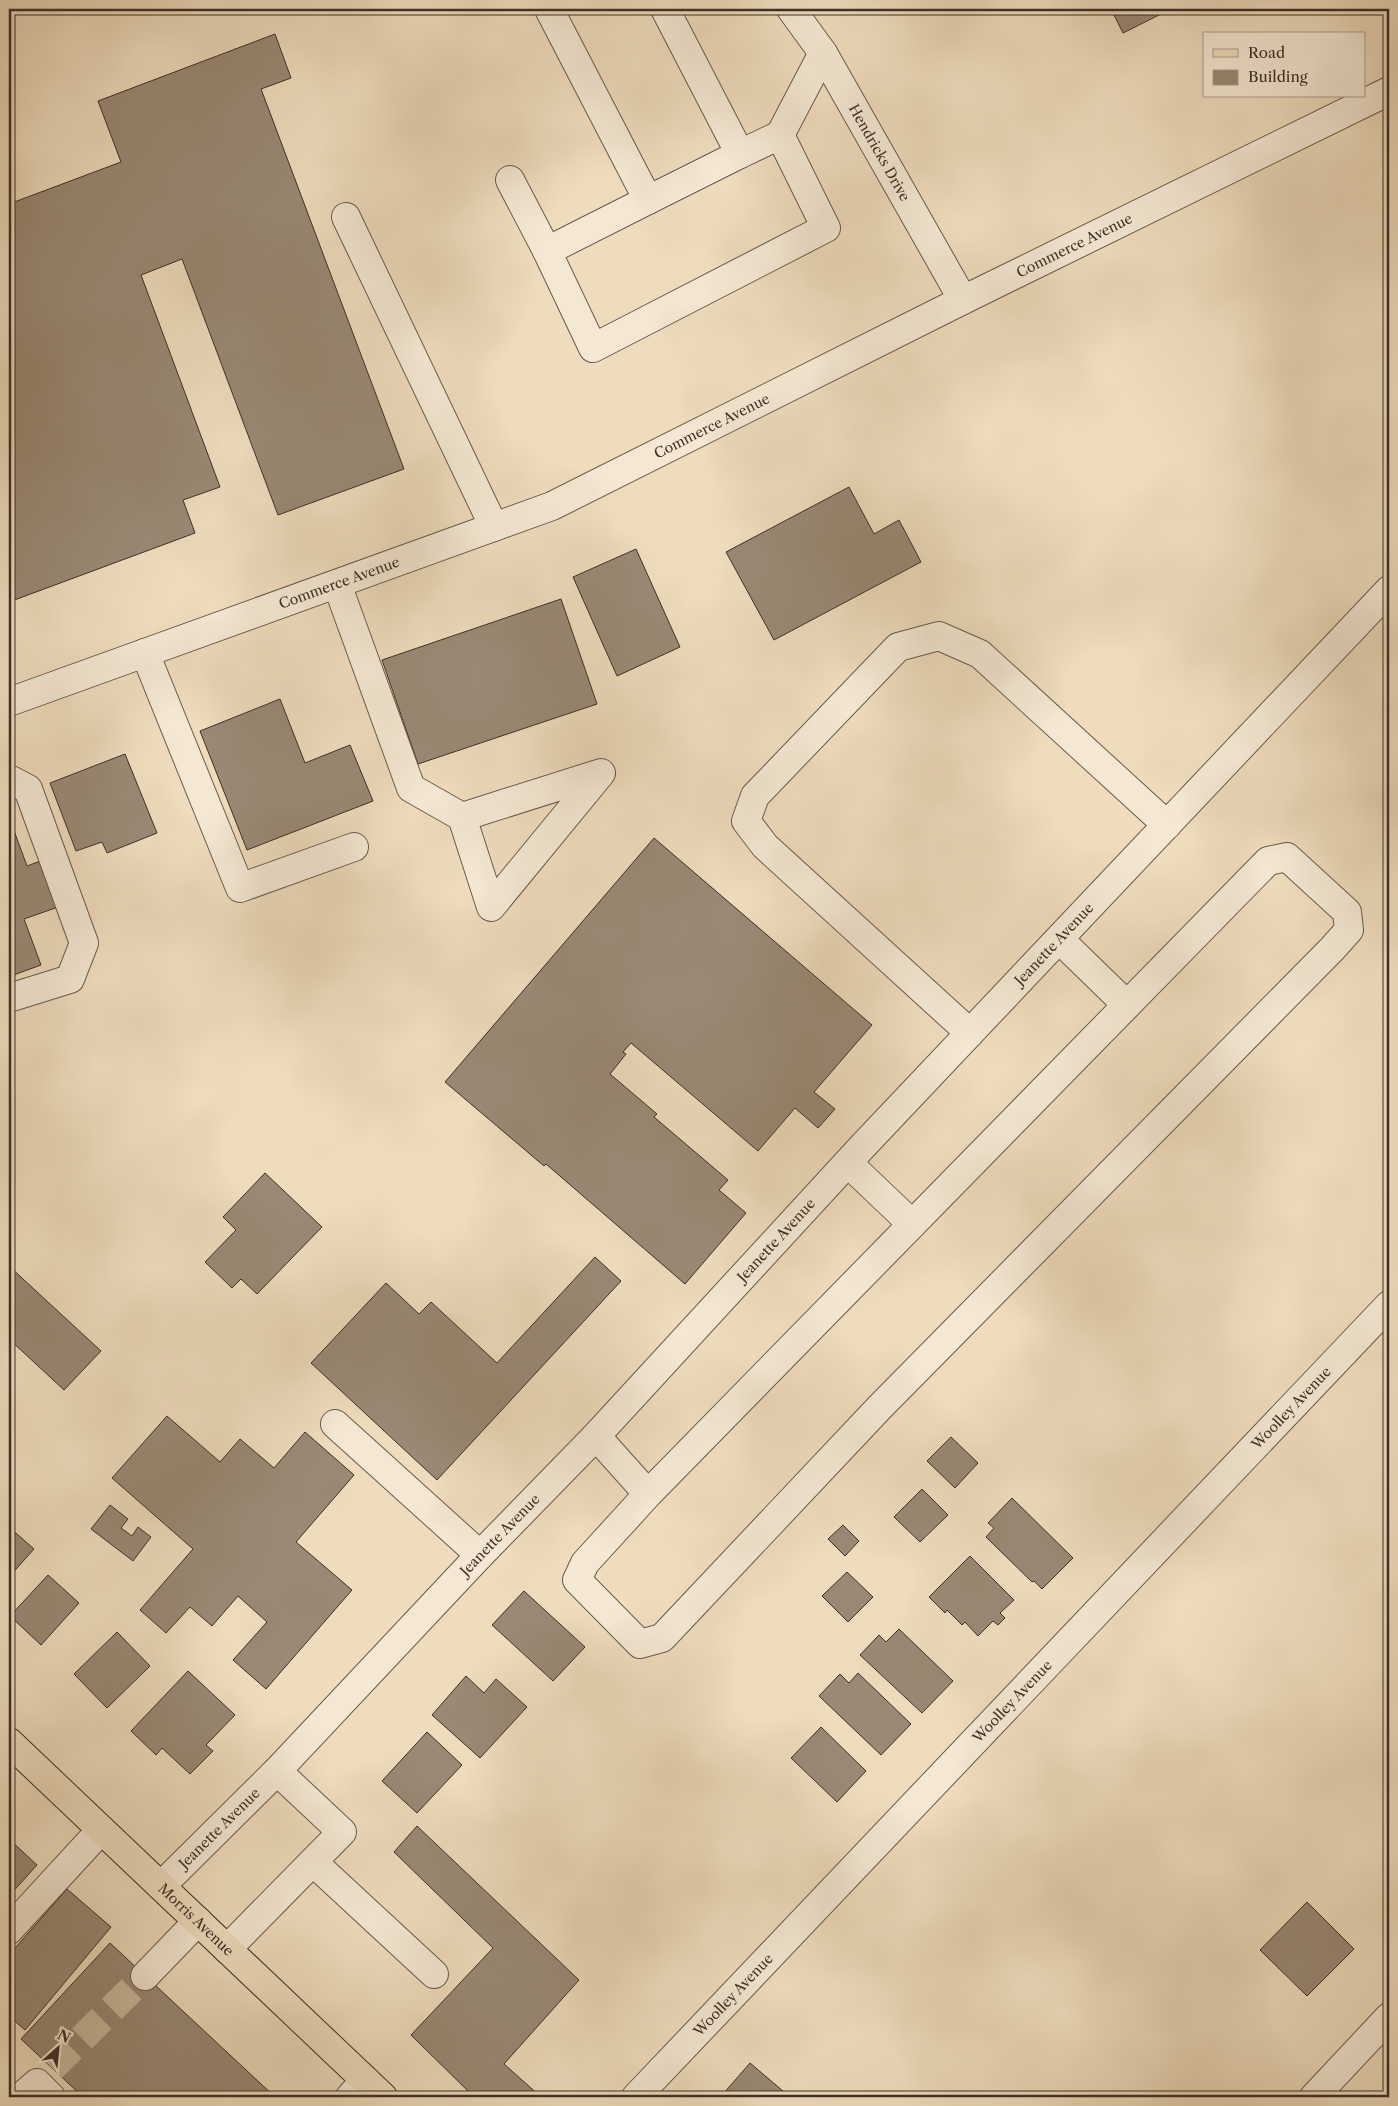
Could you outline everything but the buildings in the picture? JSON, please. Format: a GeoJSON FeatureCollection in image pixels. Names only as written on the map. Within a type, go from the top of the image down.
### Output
{"type":"FeatureCollection","features":[{"type":"Feature","properties":{"kind":"main road","name":"Morris Avenue"},"geometry":{"type":"LineString","coordinates":[[9,1742],[227,1949],[366,2092]]}},
{"type":"Feature","properties":{"kind":"street"},"geometry":{"type":"LineString","coordinates":[[549,9],[648,200]]}},
{"type":"Feature","properties":{"kind":"street"},"geometry":{"type":"LineString","coordinates":[[665,9],[740,154]]}},
{"type":"Feature","properties":{"kind":"street","name":"Hendricks Drive"},"geometry":{"type":"LineString","coordinates":[[790,9],[823,53],[963,300]]}},
{"type":"Feature","properties":{"kind":"street"},"geometry":{"type":"LineString","coordinates":[[547,251],[780,135],[823,53]]}},
{"type":"Feature","properties":{"kind":"street","name":"Commerce Avenue"},"geometry":{"type":"LineString","coordinates":[[9,702],[552,506],[963,300],[1389,91]]}},
{"type":"Feature","properties":{"kind":"street"},"geometry":{"type":"LineString","coordinates":[[510,180],[547,251],[593,348],[826,228],[780,135]]}},
{"type":"Feature","properties":{"kind":"street"},"geometry":{"type":"LineString","coordinates":[[346,217],[494,526]]}},
{"type":"Feature","properties":{"kind":"street"},"geometry":{"type":"LineString","coordinates":[[338,584],[411,788],[462,816],[491,907],[602,773],[462,816]]}},
{"type":"Feature","properties":{"kind":"street","name":"Jeanette Avenue"},"geometry":{"type":"LineString","coordinates":[[161,1886],[277,1771],[480,1555],[596,1436],[848,1163],[1389,590]]}},
{"type":"Feature","properties":{"kind":"street"},"geometry":{"type":"LineString","coordinates":[[970,1033],[765,846],[746,821],[754,796],[898,646],[939,636],[980,654],[1167,825]]}},
{"type":"Feature","properties":{"kind":"street"},"geometry":{"type":"LineString","coordinates":[[145,653],[240,888],[354,847]]}},
{"type":"Feature","properties":{"kind":"street"},"geometry":{"type":"LineString","coordinates":[[9,779],[28,789],[84,943],[70,979],[9,998]]}},
{"type":"Feature","properties":{"kind":"street"},"geometry":{"type":"LineString","coordinates":[[1287,858],[1347,912],[1349,930],[1332,950],[879,1408],[662,1638],[640,1644],[577,1580],[584,1563],[648,1494],[1127,1005],[1268,862],[1287,858]]}},
{"type":"Feature","properties":{"kind":"street"},"geometry":{"type":"LineString","coordinates":[[1059,939],[1127,1005]]}},
{"type":"Feature","properties":{"kind":"street"},"geometry":{"type":"LineString","coordinates":[[848,1163],[912,1224]]}},
{"type":"Feature","properties":{"kind":"street","name":"Woolley Avenue"},"geometry":{"type":"LineString","coordinates":[[636,2097],[1389,1305]]}},
{"type":"Feature","properties":{"kind":"street"},"geometry":{"type":"LineString","coordinates":[[336,1424],[480,1555]]}},
{"type":"Feature","properties":{"kind":"street"},"geometry":{"type":"LineString","coordinates":[[596,1436],[648,1494]]}},
{"type":"Feature","properties":{"kind":"street"},"geometry":{"type":"LineString","coordinates":[[227,1949],[342,1832],[277,1771]]}},
{"type":"Feature","properties":{"kind":"street"},"geometry":{"type":"LineString","coordinates":[[9,1930],[102,1830]]}},
{"type":"Feature","properties":{"kind":"street"},"geometry":{"type":"LineString","coordinates":[[313,1862],[434,1974]]}},
{"type":"Feature","properties":{"kind":"street"},"geometry":{"type":"LineString","coordinates":[[145,1976],[198,1921]]}},
{"type":"Feature","properties":{"kind":"street"},"geometry":{"type":"LineString","coordinates":[[1314,2097],[1389,2017]]}},
{"type":"Feature","properties":{"kind":"tunnel"},"geometry":{"type":"LineString","coordinates":[[52,2068],[145,1976]]}}]}
